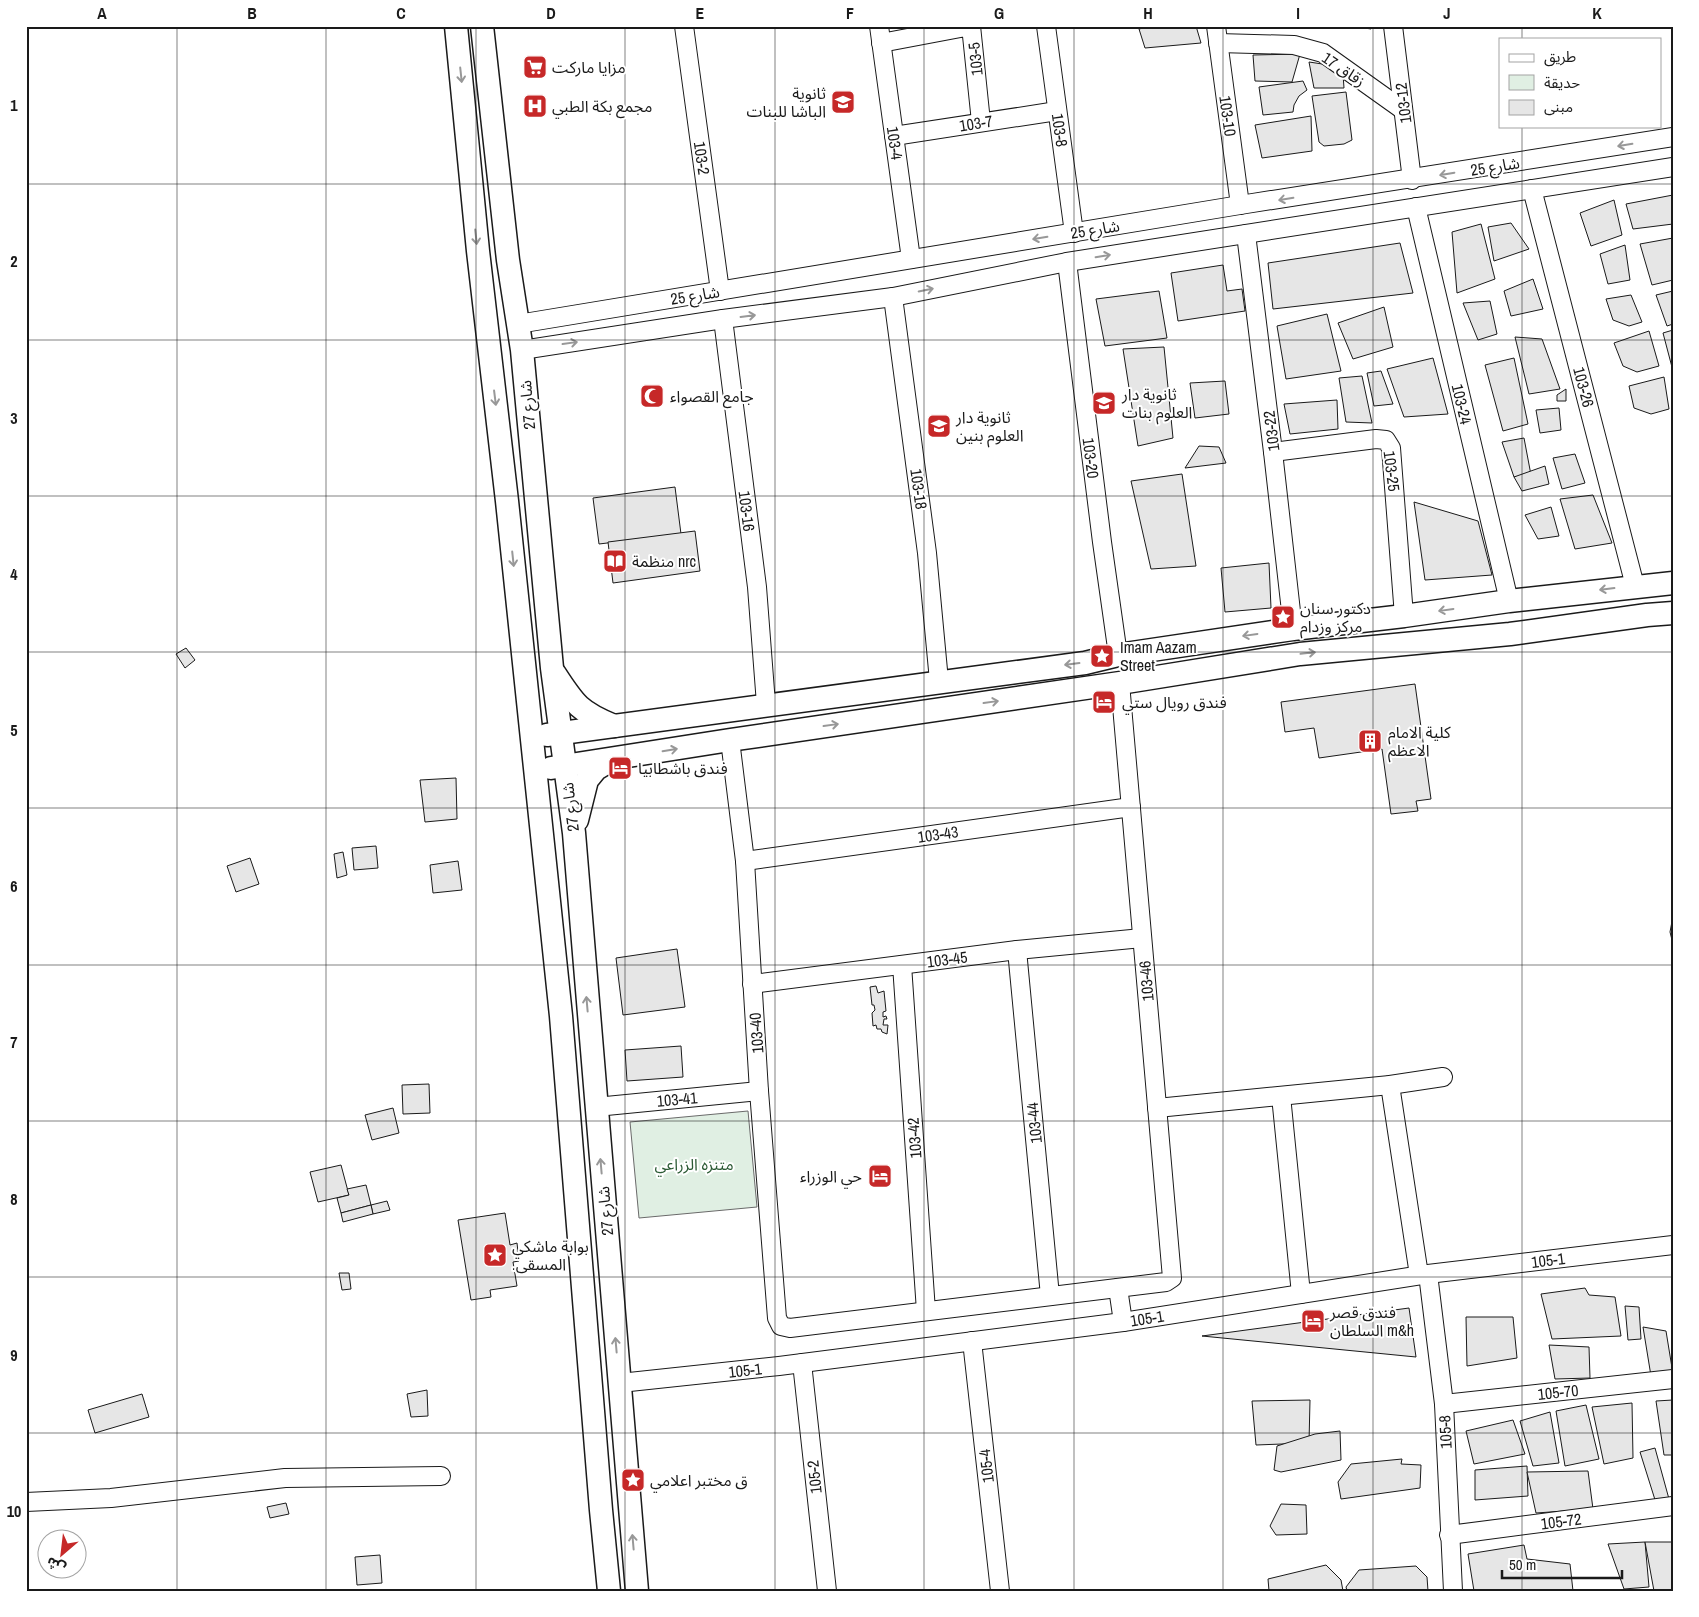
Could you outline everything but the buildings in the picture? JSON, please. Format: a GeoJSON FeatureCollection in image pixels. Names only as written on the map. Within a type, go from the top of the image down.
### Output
{"type":"FeatureCollection","features":[{"type":"Feature","properties":{"kind":"main road","name":"شارع 27"},"geometry":{"type":"LineString","coordinates":[[456,26],[478,251],[508,501],[561,1016],[609,1591]]}},
{"type":"Feature","properties":{"kind":"main road","name":"شارع 27"},"geometry":{"type":"LineString","coordinates":[[482,26],[508,260],[522,350],[552,668],[574,834],[637,1591]]}},
{"type":"Feature","properties":{"kind":"main road"},"geometry":{"type":"LineString","coordinates":[[531,736],[1085,663],[1118,655],[1293,629],[1508,601],[1673,583]]}},
{"type":"Feature","properties":{"kind":"main road"},"geometry":{"type":"LineString","coordinates":[[535,770],[1120,683],[1300,654],[1510,634],[1673,613]]}},
{"type":"Feature","properties":{"kind":"main road"},"geometry":{"type":"LineString","coordinates":[[552,668],[575,704],[596,718],[614,726]]}},
{"type":"Feature","properties":{"kind":"main road"},"geometry":{"type":"LineString","coordinates":[[574,834],[587,780],[596,769],[612,759]]}},
{"type":"Feature","properties":{"kind":"street","name":"103-2"},"geometry":{"type":"LineString","coordinates":[[684,26],[720,291]]}},
{"type":"Feature","properties":{"kind":"street","name":"103-5"},"geometry":{"type":"LineString","coordinates":[[880,35],[972,26],[981,122]]}},
{"type":"Feature","properties":{"kind":"street","name":"103-8"},"geometry":{"type":"LineString","coordinates":[[1046,26],[1074,233]]}},
{"type":"Feature","properties":{"kind":"street","name":"103-12"},"geometry":{"type":"LineString","coordinates":[[1394,26],[1412,180]]}},
{"type":"Feature","properties":{"kind":"street","name":"زقاق 17"},"geometry":{"type":"LineString","coordinates":[[1217,34],[1294,45],[1324,53],[1404,110]]}},
{"type":"Feature","properties":{"kind":"street","name":"103-10"},"geometry":{"type":"LineString","coordinates":[[1217,34],[1240,206]]}},
{"type":"Feature","properties":{"kind":"street","name":"103-4"},"geometry":{"type":"LineString","coordinates":[[880,35],[911,259]]}},
{"type":"Feature","properties":{"kind":"street","name":"103-7"},"geometry":{"type":"LineString","coordinates":[[894,136],[1057,111]]}},
{"type":"Feature","properties":{"kind":"street","name":"شارع 25"},"geometry":{"type":"LineString","coordinates":[[518,324],[1673,137]]}},
{"type":"Feature","properties":{"kind":"street","name":"شارع 25"},"geometry":{"type":"LineString","coordinates":[[522,350],[723,319],[893,297],[1067,262],[1673,167]]}},
{"type":"Feature","properties":{"kind":"street","name":"103-26"},"geometry":{"type":"LineString","coordinates":[[1532,189],[1635,586]]}},
{"type":"Feature","properties":{"kind":"street","name":"103-24"},"geometry":{"type":"LineString","coordinates":[[1416,207],[1508,601]]}},
{"type":"Feature","properties":{"kind":"street","name":"103-22"},"geometry":{"type":"LineString","coordinates":[[1246,234],[1293,629]]}},
{"type":"Feature","properties":{"kind":"street","name":"103-20"},"geometry":{"type":"LineString","coordinates":[[1067,262],[1100,533],[1118,655]]}},
{"type":"Feature","properties":{"kind":"street","name":"103-18"},"geometry":{"type":"LineString","coordinates":[[893,297],[927,553],[938,681]]}},
{"type":"Feature","properties":{"kind":"street","name":"103-16"},"geometry":{"type":"LineString","coordinates":[[723,319],[757,587],[766,704]]}},
{"type":"Feature","properties":{"kind":"street","name":"103-25"},"geometry":{"type":"LineString","coordinates":[[1273,452],[1376,439],[1386,440],[1391,448],[1404,616]]}},
{"type":"Feature","properties":{"kind":"street","name":"103-46"},"geometry":{"type":"LineString","coordinates":[[1118,1288],[1166,1282],[1172,1278],[1120,683]]}},
{"type":"Feature","properties":{"kind":"street","name":"103-40"},"geometry":{"type":"LineString","coordinates":[[730,740],[745,861],[759,1091],[777,1318],[781,1326],[790,1328],[926,1311]]}},
{"type":"Feature","properties":{"kind":"street","name":"103-43"},"geometry":{"type":"LineString","coordinates":[[745,861],[1131,807]]}},
{"type":"Feature","properties":{"kind":"street","name":"103-45"},"geometry":{"type":"LineString","coordinates":[[752,984],[1017,950],[1142,938]]}},
{"type":"Feature","properties":{"kind":"street","name":"103-44"},"geometry":{"type":"LineString","coordinates":[[1017,950],[1050,1296]]}},
{"type":"Feature","properties":{"kind":"street","name":"103-42"},"geometry":{"type":"LineString","coordinates":[[902,965],[926,1311]]}},
{"type":"Feature","properties":{"kind":"street"},"geometry":{"type":"LineString","coordinates":[[1157,1108],[1390,1085],[1443,1077]]}},
{"type":"Feature","properties":{"kind":"street","name":"105-8"},"geometry":{"type":"LineString","coordinates":[[1390,1085],[1444,1404],[1453,1591]]}},
{"type":"Feature","properties":{"kind":"street","name":"103-41"},"geometry":{"type":"LineString","coordinates":[[596,1107],[759,1091]]}},
{"type":"Feature","properties":{"kind":"street"},"geometry":{"type":"LineString","coordinates":[[1281,1096],[1301,1294]]}},
{"type":"Feature","properties":{"kind":"street","name":"105-1"},"geometry":{"type":"LineString","coordinates":[[620,1384],[1123,1322],[1423,1275],[1673,1245]]}},
{"type":"Feature","properties":{"kind":"street"},"geometry":{"type":"LineString","coordinates":[[926,1311],[1118,1288],[1123,1322]]}},
{"type":"Feature","properties":{"kind":"street","name":"105-4"},"geometry":{"type":"LineString","coordinates":[[972,1340],[1000,1591]]}},
{"type":"Feature","properties":{"kind":"street","name":"105-2"},"geometry":{"type":"LineString","coordinates":[[802,1363],[827,1591]]}},
{"type":"Feature","properties":{"kind":"street","name":"105-70"},"geometry":{"type":"LineString","coordinates":[[1444,1404],[1673,1380]]}},
{"type":"Feature","properties":{"kind":"street"},"geometry":{"type":"LineString","coordinates":[[26,1502],[111,1498],[285,1478],[441,1476]]}},
{"type":"Feature","properties":{"kind":"street","name":"105-72"},"geometry":{"type":"LineString","coordinates":[[1449,1536],[1673,1506]]}},
{"type":"Feature","properties":{"kind":"green space","name":"متنزه الزراعي"},"geometry":{"type":"Polygon","coordinates":[[[748,1111],[757,1207],[639,1218],[630,1122],[748,1111]]]}},
{"type":"Feature","properties":{"kind":"place","name":"مزايا ماركت"},"geometry":{"type":"Point","coordinates":[535,67]}},
{"type":"Feature","properties":{"kind":"place","name":"ثانوية الباشا للبنات"},"geometry":{"type":"Point","coordinates":[843,102]}},
{"type":"Feature","properties":{"kind":"place","name":"مجمع بكة الطبي"},"geometry":{"type":"Point","coordinates":[535,106]}},
{"type":"Feature","properties":{"kind":"place","name":"جامع القصواء"},"geometry":{"type":"Point","coordinates":[652,396]}},
{"type":"Feature","properties":{"kind":"place","name":"ثانوية دار العلوم بنات"},"geometry":{"type":"Point","coordinates":[1104,403]}},
{"type":"Feature","properties":{"kind":"place","name":"ثانوية دار العلوم بنين"},"geometry":{"type":"Point","coordinates":[939,426]}},
{"type":"Feature","properties":{"kind":"place","name":"منظمة nrc"},"geometry":{"type":"Point","coordinates":[615,561]}},
{"type":"Feature","properties":{"kind":"place","name":"دكتور سنان مركز وزدام"},"geometry":{"type":"Point","coordinates":[1283,617]}},
{"type":"Feature","properties":{"kind":"place","name":"Imam Aazam Street"},"geometry":{"type":"Point","coordinates":[1102,656]}},
{"type":"Feature","properties":{"kind":"place","name":"فندق رويال ستي"},"geometry":{"type":"Point","coordinates":[1104,702]}},
{"type":"Feature","properties":{"kind":"place","name":"كلية الامام الاعظم"},"geometry":{"type":"Point","coordinates":[1370,741]}},
{"type":"Feature","properties":{"kind":"place","name":"فندق باشطابيا"},"geometry":{"type":"Point","coordinates":[620,768]}},
{"type":"Feature","properties":{"kind":"place","name":"حي الوزراء"},"geometry":{"type":"Point","coordinates":[880,1176]}},
{"type":"Feature","properties":{"kind":"place","name":"بوابة ماشكي .المسقى"},"geometry":{"type":"Point","coordinates":[495,1255]}},
{"type":"Feature","properties":{"kind":"place","name":"فندق قصر السلطان m&h"},"geometry":{"type":"Point","coordinates":[1313,1321]}},
{"type":"Feature","properties":{"kind":"place","name":"ق مختبر اعلامي"},"geometry":{"type":"Point","coordinates":[633,1480]}}]}
